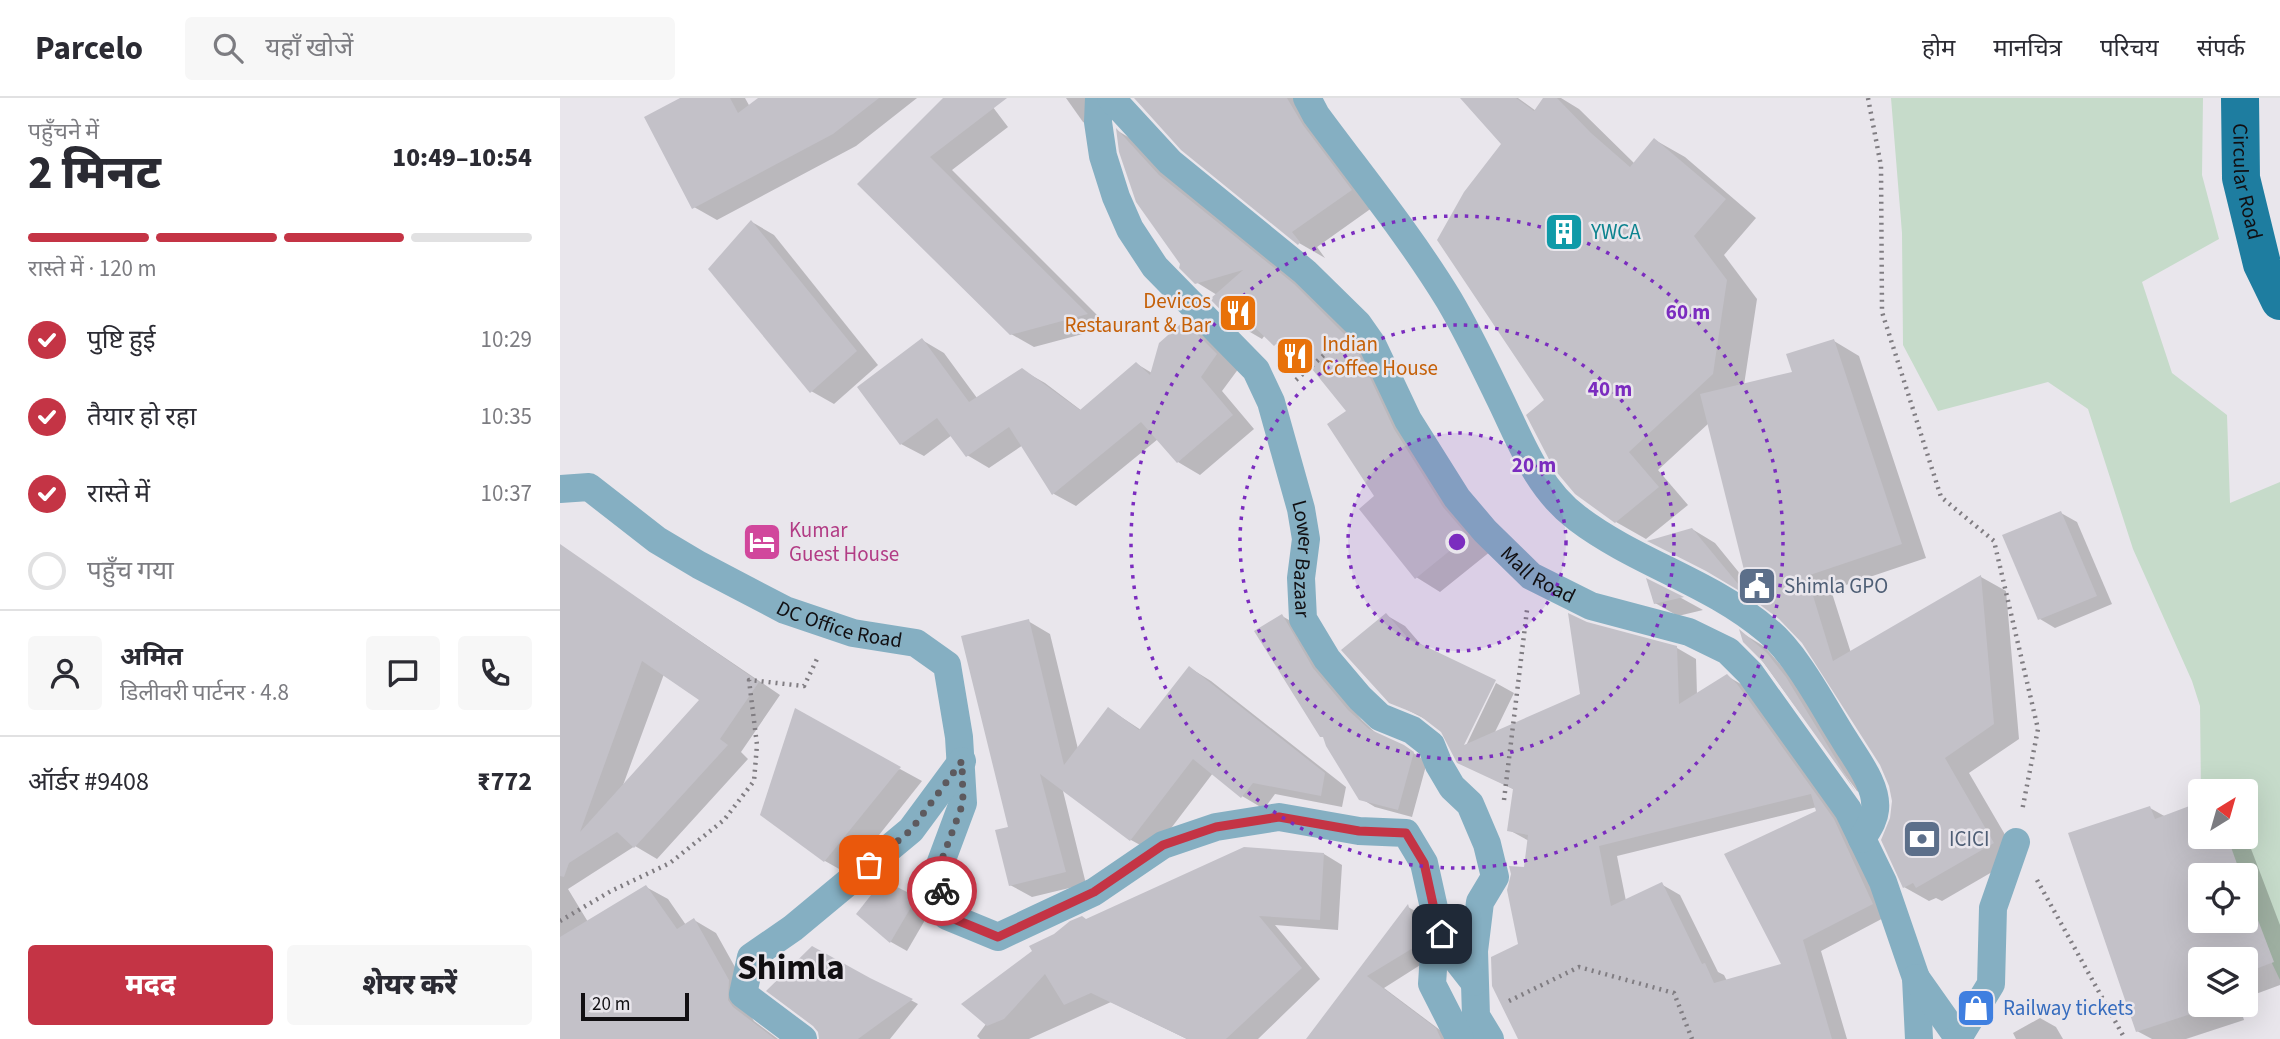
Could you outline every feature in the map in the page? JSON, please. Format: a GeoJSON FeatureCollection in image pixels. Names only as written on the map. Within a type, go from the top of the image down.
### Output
{"type":"FeatureCollection","features":[{"type":"Feature","properties":{"kind":"main road","name":"Circular Road"},"geometry":{"type":"LineString","coordinates":[[2240,98],[2241,178],[2262,264],[2280,301]]}},
{"type":"Feature","properties":{"kind":"street","name":"Lower Bazaar"},"geometry":{"type":"LineString","coordinates":[[1099,98],[1098,122],[1103,156],[1116,198],[1130,229],[1155,267],[1256,370],[1271,402],[1301,509],[1306,539],[1301,578],[1303,619],[1327,659],[1360,698],[1380,717],[1412,730],[1431,745],[1438,765],[1452,787],[1470,804],[1487,844],[1495,877],[1480,901],[1474,951],[1474,982],[1483,1028]]}},
{"type":"Feature","properties":{"kind":"street","name":"Mall Road"},"geometry":{"type":"LineString","coordinates":[[1111,98],[1170,162],[1305,272],[1358,324],[1372,344],[1408,420],[1457,498],[1485,531],[1531,576],[1591,606],[1689,632],[1728,651],[1750,673],[1848,810],[1883,883],[1916,978],[1919,1039]]}},
{"type":"Feature","properties":{"kind":"street"},"geometry":{"type":"LineString","coordinates":[[1307,98],[1316,115],[1448,300],[1530,464],[1554,497],[1576,517],[1625,549],[1688,579],[1738,610],[1769,631],[1791,656],[1853,753],[1874,792],[1875,811],[1862,839]]}},
{"type":"Feature","properties":{"kind":"street","name":"DC Office Road"},"geometry":{"type":"LineString","coordinates":[[560,489],[589,487],[657,540],[785,610],[853,633],[916,643],[947,665],[962,761],[963,803],[938,870],[947,916],[998,937],[1094,892],[1163,845],[1216,827],[1279,817],[1359,831],[1406,833],[1424,863],[1436,918],[1449,950],[1474,982]]}},
{"type":"Feature","properties":{"kind":"street"},"geometry":{"type":"LineString","coordinates":[[803,1039],[743,994],[751,957],[793,928],[911,830],[962,761]]}},
{"type":"Feature","properties":{"kind":"street"},"geometry":{"type":"LineString","coordinates":[[1916,978],[1959,1038],[1991,984],[1993,908],[2016,842]]}},
{"type":"Feature","properties":{"kind":"street"},"geometry":{"type":"LineString","coordinates":[[1436,918],[1432,984],[1460,1039]]}},
{"type":"Feature","properties":{"kind":"path"},"geometry":{"type":"LineString","coordinates":[[1868,98],[1881,166],[1882,312],[1941,497],[1994,541],[2038,729],[2016,842],[2124,1039]]}},
{"type":"Feature","properties":{"kind":"path"},"geometry":{"type":"LineString","coordinates":[[1271,402],[1358,324]]}},
{"type":"Feature","properties":{"kind":"path"},"geometry":{"type":"LineString","coordinates":[[1503,809],[1531,576]]}},
{"type":"Feature","properties":{"kind":"path"},"geometry":{"type":"LineString","coordinates":[[560,921],[611,891],[670,863],[723,820],[754,780],[757,744],[749,680],[804,687],[817,659],[806,652]]}},
{"type":"Feature","properties":{"kind":"path"},"geometry":{"type":"LineString","coordinates":[[1483,1028],[1579,967],[1674,993],[1692,1039]]}},
{"type":"Feature","properties":{"kind":"green space"},"geometry":{"type":"Polygon","coordinates":[[[1891,98],[2203,98],[2202,175],[2219,239],[2142,282],[2172,373],[2227,415],[2230,503],[2280,482],[2280,980],[2257,933],[2258,863],[2224,863],[2218,849],[2258,849],[2258,779],[2201,779],[2200,706],[2192,681],[2133,549],[2088,409],[2048,382],[1938,411],[1903,345],[1902,233],[1891,98]]]}},
{"type":"Feature","properties":{"kind":"building"},"geometry":{"type":"Polygon","coordinates":[[[680,98],[730,98],[738,113],[758,98],[879,98],[833,134],[692,209],[644,117],[680,98]]]}},
{"type":"Feature","properties":{"kind":"building"},"geometry":{"type":"Polygon","coordinates":[[[943,98],[1007,98],[930,157],[1088,314],[1010,335],[857,184],[943,98]]]}},
{"type":"Feature","properties":{"kind":"building"},"geometry":{"type":"Polygon","coordinates":[[[1134,98],[1287,98],[1303,125],[1352,190],[1292,232],[1300,242],[1298,245],[1181,150],[1134,98]]]}},
{"type":"Feature","properties":{"kind":"building"},"geometry":{"type":"Polygon","coordinates":[[[1460,98],[1516,98],[1534,111],[1543,98],[1557,98],[1630,167],[1654,138],[1726,199],[1694,236],[1727,280],[1713,374],[1629,452],[1659,487],[1615,523],[1575,494],[1554,469],[1526,415],[1544,400],[1437,240],[1464,192],[1501,144],[1460,98]]]}},
{"type":"Feature","properties":{"kind":"building"},"geometry":{"type":"Polygon","coordinates":[[[1116,128],[1159,175],[1294,284],[1345,335],[1358,352],[1394,429],[1443,507],[1468,536],[1415,579],[1359,509],[1374,496],[1327,424],[1346,411],[1308,364],[1306,366],[1281,339],[1274,346],[1244,317],[1237,327],[1210,299],[1243,270],[1195,284],[1179,268],[1180,264],[1136,202],[1119,152],[1116,128]]]}},
{"type":"Feature","properties":{"kind":"building"},"geometry":{"type":"Polygon","coordinates":[[[751,220],[857,351],[810,393],[708,269],[751,220]]]}},
{"type":"Feature","properties":{"kind":"building"},"geometry":{"type":"Polygon","coordinates":[[[1184,321],[1217,354],[1201,377],[1233,415],[1177,463],[1141,422],[1052,495],[1009,427],[966,457],[937,418],[900,445],[857,387],[922,338],[969,402],[1022,368],[1080,410],[1136,362],[1150,375],[1159,343],[1184,321]]]}},
{"type":"Feature","properties":{"kind":"building"},"geometry":{"type":"Polygon","coordinates":[[[1834,339],[1902,544],[1807,576],[1833,661],[1981,575],[1994,724],[1945,758],[1994,843],[1916,888],[1913,883],[1903,888],[1881,840],[1890,818],[1892,801],[1880,765],[1802,643],[1779,619],[1751,598],[1700,394],[1792,372],[1786,354],[1834,339]]]}},
{"type":"Feature","properties":{"kind":"building"},"geometry":{"type":"Polygon","coordinates":[[[2061,511],[2097,596],[2038,620],[2002,535],[2061,511]]]}},
{"type":"Feature","properties":{"kind":"building"},"geometry":{"type":"Polygon","coordinates":[[[1692,528],[1748,596],[1647,541],[1692,528]]]}},
{"type":"Feature","properties":{"kind":"building"},"geometry":{"type":"Polygon","coordinates":[[[560,544],[759,682],[720,739],[728,745],[634,848],[617,832],[569,863],[564,877],[560,876],[560,544]],[[642,661],[580,832],[699,700],[642,661]]]}},
{"type":"Feature","properties":{"kind":"building"},"geometry":{"type":"Polygon","coordinates":[[[1646,578],[1684,597],[1654,604],[1646,578]]]}},
{"type":"Feature","properties":{"kind":"building"},"geometry":{"type":"Polygon","coordinates":[[[1386,613],[1408,638],[1496,680],[1464,745],[1580,694],[1568,613],[1587,622],[1677,646],[1679,704],[1727,674],[1737,684],[1834,819],[1873,904],[1803,940],[1832,1039],[1518,1039],[1492,986],[1491,957],[1518,944],[1507,890],[1511,874],[1509,866],[1524,867],[1528,835],[1507,831],[1513,789],[1457,763],[1441,732],[1419,715],[1389,703],[1341,650],[1386,613]],[[1811,794],[1599,846],[1611,906],[1662,882],[1714,983],[1781,964],[1724,854],[1816,811],[1811,794]]]}},
{"type":"Feature","properties":{"kind":"building"},"geometry":{"type":"Polygon","coordinates":[[[1282,614],[1313,668],[1348,710],[1369,729],[1414,752],[1398,810],[1359,800],[1323,737],[1320,737],[1254,631],[1282,614]]]}},
{"type":"Feature","properties":{"kind":"building"},"geometry":{"type":"Polygon","coordinates":[[[1029,619],[1064,765],[1108,707],[1139,730],[1189,666],[1325,773],[1321,796],[1253,783],[1241,798],[1193,759],[1130,841],[1040,774],[1066,872],[1009,886],[995,830],[1008,827],[961,636],[1029,619]]]}},
{"type":"Feature","properties":{"kind":"building"},"geometry":{"type":"Polygon","coordinates":[[[1739,629],[1767,653],[1786,677],[1856,792],[1764,663],[1743,642],[1739,629]]]}},
{"type":"Feature","properties":{"kind":"building"},"geometry":{"type":"Polygon","coordinates":[[[795,708],[901,767],[824,862],[760,815],[795,708]]]}},
{"type":"Feature","properties":{"kind":"building"},"geometry":{"type":"Polygon","coordinates":[[[2150,806],[2155,819],[2188,807],[2188,849],[2232,849],[2237,863],[2188,863],[2188,933],[2258,933],[2258,920],[2274,962],[2258,968],[2258,947],[2188,947],[2188,1015],[2136,1032],[2068,833],[2150,806]]]}},
{"type":"Feature","properties":{"kind":"building"},"geometry":{"type":"Polygon","coordinates":[[[1244,847],[1324,853],[1320,920],[1259,916],[1302,968],[1226,1039],[1187,1039],[1091,993],[1064,1005],[1045,974],[1004,1019],[987,1026],[961,1004],[1032,951],[1029,946],[1054,934],[1070,921],[1082,916],[1086,919],[1244,847]]]}},
{"type":"Feature","properties":{"kind":"building"},"geometry":{"type":"Polygon","coordinates":[[[883,880],[917,897],[890,943],[856,914],[883,880]]]}},
{"type":"Feature","properties":{"kind":"building"},"geometry":{"type":"Polygon","coordinates":[[[646,885],[677,929],[694,918],[729,980],[728,1000],[733,1007],[775,1039],[560,1039],[560,937],[646,885]]]}},
{"type":"Feature","properties":{"kind":"building"},"geometry":{"type":"Polygon","coordinates":[[[1408,904],[1418,945],[1367,976],[1436,1028],[1441,1039],[1306,1039],[1408,904]]]}},
{"type":"Feature","properties":{"kind":"building"},"geometry":{"type":"Polygon","coordinates":[[[812,946],[913,999],[858,1039],[819,1039],[813,1026],[766,991],[812,946]]]}},
{"type":"Feature","properties":{"kind":"way so far"},"geometry":{"type":"LineString","coordinates":[[869,865],[911,830],[962,761],[963,803],[938,870],[942,891]]}},
{"type":"Feature","properties":{"kind":"place","name":"YWCA"},"geometry":{"type":"Point","coordinates":[1564,232]}},
{"type":"Feature","properties":{"kind":"place","name":"Devicos Restaurant & Bar"},"geometry":{"type":"Point","coordinates":[1238,313]}},
{"type":"Feature","properties":{"kind":"place","name":"Indian Coffee House"},"geometry":{"type":"Point","coordinates":[1295,356]}},
{"type":"Feature","properties":{"kind":"place","name":"Kumar Guest House"},"geometry":{"type":"Point","coordinates":[762,542]}},
{"type":"Feature","properties":{"kind":"place","name":"Shimla GPO"},"geometry":{"type":"Point","coordinates":[1757,586]}},
{"type":"Feature","properties":{"kind":"place","name":"ICICI"},"geometry":{"type":"Point","coordinates":[1922,839]}},
{"type":"Feature","properties":{"kind":"place","name":"Railway tickets"},"geometry":{"type":"Point","coordinates":[1976,1008]}},
{"type":"Feature","properties":{"kind":"district","name":"Shimla"},"geometry":{"type":"Point","coordinates":[791,967]}},
{"type":"Feature","properties":{"kind":"route"},"geometry":{"type":"LineString","coordinates":[[942,891],[947,916],[998,937],[1094,892],[1163,845],[1216,827],[1279,817],[1359,831],[1406,833],[1424,863],[1442,934]]}}]}
